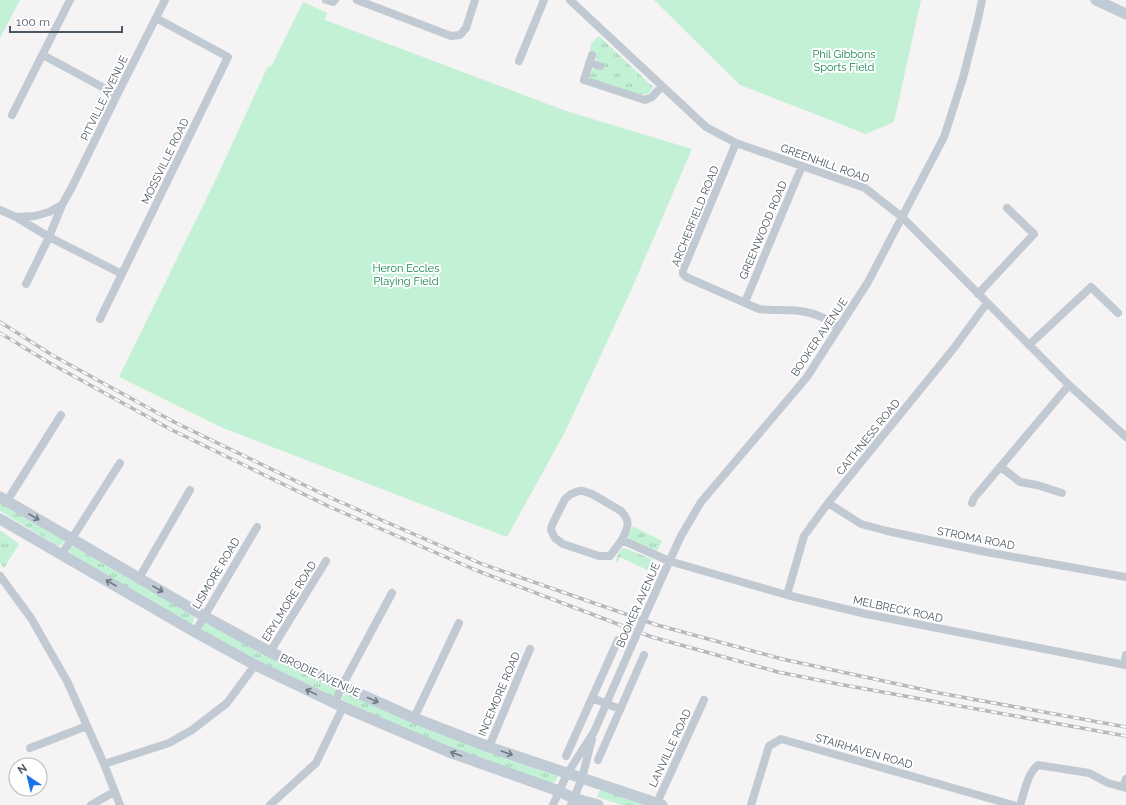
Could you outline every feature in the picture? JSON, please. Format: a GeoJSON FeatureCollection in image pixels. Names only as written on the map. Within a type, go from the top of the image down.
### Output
{"type":"FeatureCollection","features":[{"type":"Feature","properties":{"kind":"street"},"geometry":{"type":"LineString","coordinates":[[12,115],[70,0]]}},
{"type":"Feature","properties":{"kind":"street","name":"PITVILLE AVENUE"},"geometry":{"type":"LineString","coordinates":[[26,284],[49,237],[62,205],[73,186],[117,94],[165,0]]}},
{"type":"Feature","properties":{"kind":"street"},"geometry":{"type":"LineString","coordinates":[[357,0],[451,36],[460,35],[466,28],[474,1]]}},
{"type":"Feature","properties":{"kind":"street"},"geometry":{"type":"LineString","coordinates":[[519,62],[544,0]]}},
{"type":"Feature","properties":{"kind":"street","name":"GREENHILL ROAD"},"geometry":{"type":"LineString","coordinates":[[570,0],[706,127],[736,143],[865,188],[902,217],[1069,385],[1126,437]]}},
{"type":"Feature","properties":{"kind":"street","name":"BOOKER AVENUE"},"geometry":{"type":"LineString","coordinates":[[553,805],[567,774],[594,732],[669,561],[681,536],[701,502],[807,377],[868,282],[944,137],[964,78],[982,0]]}},
{"type":"Feature","properties":{"kind":"street"},"geometry":{"type":"LineString","coordinates":[[1096,0],[1126,14]]}},
{"type":"Feature","properties":{"kind":"street","name":"MOSSVILLE ROAD"},"geometry":{"type":"LineString","coordinates":[[122,274],[228,57],[156,18]]}},
{"type":"Feature","properties":{"kind":"street"},"geometry":{"type":"LineString","coordinates":[[43,55],[117,94]]}},
{"type":"Feature","properties":{"kind":"street"},"geometry":{"type":"LineString","coordinates":[[600,66],[591,59],[584,80],[645,100],[652,97],[662,86]]}},
{"type":"Feature","properties":{"kind":"street","name":"ARCHERFIELD ROAD"},"geometry":{"type":"LineString","coordinates":[[736,143],[682,272],[686,277],[759,309],[806,312],[816,315],[839,328]]}},
{"type":"Feature","properties":{"kind":"street","name":"GREENWOOD ROAD"},"geometry":{"type":"LineString","coordinates":[[745,302],[802,166]]}},
{"type":"Feature","properties":{"kind":"street"},"geometry":{"type":"LineString","coordinates":[[16,217],[35,216],[50,212],[62,205]]}},
{"type":"Feature","properties":{"kind":"street"},"geometry":{"type":"LineString","coordinates":[[978,294],[1034,234],[1007,208]]}},
{"type":"Feature","properties":{"kind":"street"},"geometry":{"type":"LineString","coordinates":[[0,210],[16,217],[49,237],[122,274],[100,319]]}},
{"type":"Feature","properties":{"kind":"street"},"geometry":{"type":"LineString","coordinates":[[1029,345],[1091,287],[1118,313]]}},
{"type":"Feature","properties":{"kind":"street","name":"CAITHNESS ROAD"},"geometry":{"type":"LineString","coordinates":[[787,595],[804,536],[828,503],[954,348],[987,303]]}},
{"type":"Feature","properties":{"kind":"street"},"geometry":{"type":"LineString","coordinates":[[972,503],[974,498],[1069,385]]}},
{"type":"Feature","properties":{"kind":"street"},"geometry":{"type":"LineString","coordinates":[[3,499],[61,415]]}},
{"type":"Feature","properties":{"kind":"street"},"geometry":{"type":"LineString","coordinates":[[62,554],[120,463]]}},
{"type":"Feature","properties":{"kind":"street"},"geometry":{"type":"LineString","coordinates":[[1001,467],[1020,482],[1037,485],[1062,493]]}},
{"type":"Feature","properties":{"kind":"street"},"geometry":{"type":"LineString","coordinates":[[139,578],[190,490]]}},
{"type":"Feature","properties":{"kind":"street"},"geometry":{"type":"LineString","coordinates":[[583,491],[592,494],[621,511],[625,515],[628,526],[622,540],[610,556],[599,556],[558,541],[552,534],[552,525],[567,496],[574,492],[583,491]]}},
{"type":"Feature","properties":{"kind":"street","name":"BRODIE AVENUE"},"geometry":{"type":"LineString","coordinates":[[3,499],[204,616],[270,652],[342,686],[414,718],[488,747],[658,804]]}},
{"type":"Feature","properties":{"kind":"street","name":"STROMA ROAD"},"geometry":{"type":"LineString","coordinates":[[828,503],[861,524],[887,531],[970,549],[1126,577]]}},
{"type":"Feature","properties":{"kind":"street","name":"BRODIE AVENUE"},"geometry":{"type":"LineString","coordinates":[[0,519],[254,665],[339,705],[449,752],[559,791],[572,801],[598,805]]}},
{"type":"Feature","properties":{"kind":"street","name":"LISMORE ROAD"},"geometry":{"type":"LineString","coordinates":[[195,632],[257,527]]}},
{"type":"Feature","properties":{"kind":"street","name":"MELBRECK ROAD"},"geometry":{"type":"LineString","coordinates":[[622,540],[669,561],[787,595],[881,618],[1125,665]]}},
{"type":"Feature","properties":{"kind":"street","name":"ERYLMORE ROAD"},"geometry":{"type":"LineString","coordinates":[[270,652],[326,561]]}},
{"type":"Feature","properties":{"kind":"street"},"geometry":{"type":"LineString","coordinates":[[0,576],[31,618],[67,681],[104,764],[120,805]]}},
{"type":"Feature","properties":{"kind":"street"},"geometry":{"type":"LineString","coordinates":[[270,805],[316,763],[339,705],[342,686],[392,594]]}},
{"type":"Feature","properties":{"kind":"street"},"geometry":{"type":"LineString","coordinates":[[414,718],[459,623]]}},
{"type":"Feature","properties":{"kind":"street","name":"BOOKER AVENUE"},"geometry":{"type":"LineString","coordinates":[[581,753],[568,752],[618,640]]}},
{"type":"Feature","properties":{"kind":"street","name":"INCEMORE ROAD"},"geometry":{"type":"LineString","coordinates":[[488,747],[530,649]]}},
{"type":"Feature","properties":{"kind":"street"},"geometry":{"type":"LineString","coordinates":[[598,760],[644,655]]}},
{"type":"Feature","properties":{"kind":"street"},"geometry":{"type":"LineString","coordinates":[[1125,665],[1126,655]]}},
{"type":"Feature","properties":{"kind":"street"},"geometry":{"type":"LineString","coordinates":[[104,764],[169,743],[192,730],[227,703],[254,665]]}},
{"type":"Feature","properties":{"kind":"street"},"geometry":{"type":"LineString","coordinates":[[592,698],[620,710]]}},
{"type":"Feature","properties":{"kind":"street","name":"LANVILLE ROAD"},"geometry":{"type":"LineString","coordinates":[[658,804],[704,700]]}},
{"type":"Feature","properties":{"kind":"street"},"geometry":{"type":"LineString","coordinates":[[30,748],[87,726]]}},
{"type":"Feature","properties":{"kind":"street","name":"BOOKER AVENUE"},"geometry":{"type":"LineString","coordinates":[[572,801],[582,778],[594,732]]}},
{"type":"Feature","properties":{"kind":"street","name":"STAIRHAVEN ROAD"},"geometry":{"type":"LineString","coordinates":[[752,805],[769,746],[781,739],[1013,805]]}},
{"type":"Feature","properties":{"kind":"street"},"geometry":{"type":"LineString","coordinates":[[1020,805],[1033,769],[1038,765],[1089,773],[1108,783],[1125,788],[1126,779]]}},
{"type":"Feature","properties":{"kind":"street"},"geometry":{"type":"LineString","coordinates":[[91,805],[114,792]]}},
{"type":"Feature","properties":{"kind":"green space"},"geometry":{"type":"Polygon","coordinates":[[[0,0],[20,0],[0,38],[0,0]]]}},
{"type":"Feature","properties":{"kind":"green space","name":"Phil Gibbons Sports Field"},"geometry":{"type":"Polygon","coordinates":[[[654,0],[921,0],[894,122],[866,134],[740,85],[654,0]]]}},
{"type":"Feature","properties":{"kind":"green space","name":"Heron Eccles Playing Field"},"geometry":{"type":"Polygon","coordinates":[[[303,2],[327,13],[325,20],[566,111],[692,149],[632,288],[565,432],[507,537],[223,428],[119,377],[217,177],[267,68],[272,65],[303,2]]]}},
{"type":"Feature","properties":{"kind":"green space"},"geometry":{"type":"Polygon","coordinates":[[[599,36],[653,87],[649,93],[638,95],[592,80],[589,77],[591,71],[599,63],[590,52],[591,44],[599,36]]]}},
{"type":"Feature","properties":{"kind":"green space"},"geometry":{"type":"Polygon","coordinates":[[[0,500],[64,540],[63,544],[58,546],[0,511],[0,500]]]}},
{"type":"Feature","properties":{"kind":"green space"},"geometry":{"type":"Polygon","coordinates":[[[633,526],[662,541],[657,551],[630,540],[628,536],[633,526]]]}},
{"type":"Feature","properties":{"kind":"green space"},"geometry":{"type":"Polygon","coordinates":[[[0,530],[19,544],[4,568],[0,563],[0,530]]]}},
{"type":"Feature","properties":{"kind":"green space"},"geometry":{"type":"Polygon","coordinates":[[[71,545],[194,615],[194,621],[192,624],[119,583],[70,553],[69,549],[71,545]]]}},
{"type":"Feature","properties":{"kind":"green space"},"geometry":{"type":"Polygon","coordinates":[[[624,548],[652,559],[653,560],[649,571],[620,557],[618,562],[615,561],[621,549],[624,548]]]}},
{"type":"Feature","properties":{"kind":"green space"},"geometry":{"type":"Polygon","coordinates":[[[205,623],[313,679],[336,689],[338,692],[333,697],[284,675],[203,631],[201,629],[205,623]]]}},
{"type":"Feature","properties":{"kind":"green space"},"geometry":{"type":"Polygon","coordinates":[[[347,694],[558,776],[555,782],[550,783],[444,745],[344,702],[342,698],[347,694]]]}},
{"type":"Feature","properties":{"kind":"green space"},"geometry":{"type":"Polygon","coordinates":[[[601,788],[653,805],[622,805],[597,797],[601,788]]]}},
{"type":"Feature","properties":{"kind":"railway"},"geometry":{"type":"LineString","coordinates":[[0,322],[52,355],[174,422],[329,497],[482,564],[657,625],[782,659],[939,693],[1126,727]]}},
{"type":"Feature","properties":{"kind":"railway"},"geometry":{"type":"LineString","coordinates":[[0,333],[48,362],[170,429],[330,507],[478,571],[652,637],[778,672],[1126,736]]}}]}
